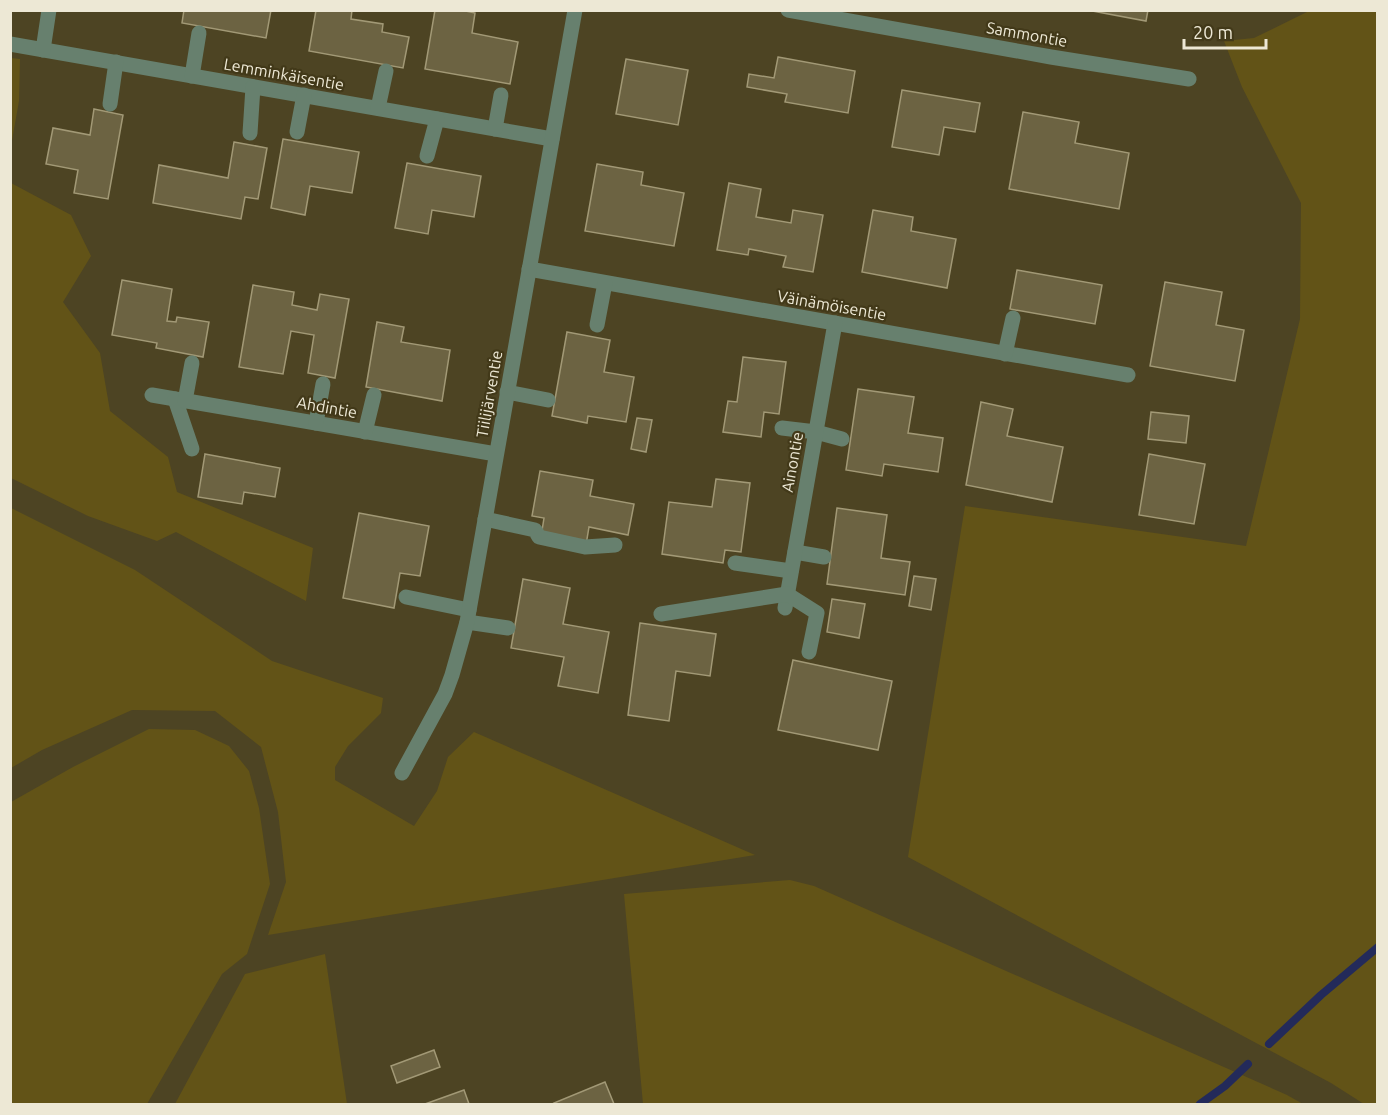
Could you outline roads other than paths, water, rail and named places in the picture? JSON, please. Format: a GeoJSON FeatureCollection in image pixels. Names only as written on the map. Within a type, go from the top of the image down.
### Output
{"type":"FeatureCollection","features":[{"type":"Feature","properties":{"kind":"street"},"geometry":{"type":"LineString","coordinates":[[43,50],[50,10]]}},
{"type":"Feature","properties":{"kind":"street","name":"Tiilijärventie"},"geometry":{"type":"LineString","coordinates":[[402,773],[445,694],[468,616],[575,10]]}},
{"type":"Feature","properties":{"kind":"street","name":"Sammontie"},"geometry":{"type":"LineString","coordinates":[[788,10],[1189,79]]}},
{"type":"Feature","properties":{"kind":"street"},"geometry":{"type":"LineString","coordinates":[[192,75],[199,33]]}},
{"type":"Feature","properties":{"kind":"street","name":"Lemminkäisentie"},"geometry":{"type":"LineString","coordinates":[[10,44],[552,139]]}},
{"type":"Feature","properties":{"kind":"street"},"geometry":{"type":"LineString","coordinates":[[110,104],[116,62]]}},
{"type":"Feature","properties":{"kind":"street"},"geometry":{"type":"LineString","coordinates":[[378,108],[386,71]]}},
{"type":"Feature","properties":{"kind":"street"},"geometry":{"type":"LineString","coordinates":[[250,133],[253,87]]}},
{"type":"Feature","properties":{"kind":"street"},"geometry":{"type":"LineString","coordinates":[[495,129],[501,94]]}},
{"type":"Feature","properties":{"kind":"street"},"geometry":{"type":"LineString","coordinates":[[297,132],[304,95]]}},
{"type":"Feature","properties":{"kind":"street"},"geometry":{"type":"LineString","coordinates":[[428,156],[437,119]]}},
{"type":"Feature","properties":{"kind":"street","name":"Väinämöisentie"},"geometry":{"type":"LineString","coordinates":[[529,269],[1128,375]]}},
{"type":"Feature","properties":{"kind":"street"},"geometry":{"type":"LineString","coordinates":[[597,325],[604,283]]}},
{"type":"Feature","properties":{"kind":"street"},"geometry":{"type":"LineString","coordinates":[[1005,354],[1013,318]]}},
{"type":"Feature","properties":{"kind":"street","name":"Ainontie"},"geometry":{"type":"LineString","coordinates":[[786,601],[835,323]]}},
{"type":"Feature","properties":{"kind":"street"},"geometry":{"type":"LineString","coordinates":[[192,363],[180,400],[192,449]]}},
{"type":"Feature","properties":{"kind":"street"},"geometry":{"type":"LineString","coordinates":[[316,423],[323,384]]}},
{"type":"Feature","properties":{"kind":"street"},"geometry":{"type":"LineString","coordinates":[[507,392],[548,400]]}},
{"type":"Feature","properties":{"kind":"street","name":"Ahdintie"},"geometry":{"type":"LineString","coordinates":[[152,395],[496,454]]}},
{"type":"Feature","properties":{"kind":"street"},"geometry":{"type":"LineString","coordinates":[[365,432],[374,395]]}},
{"type":"Feature","properties":{"kind":"street"},"geometry":{"type":"LineString","coordinates":[[782,428],[816,432],[842,439]]}},
{"type":"Feature","properties":{"kind":"street"},"geometry":{"type":"LineString","coordinates":[[485,519],[535,530],[539,537],[585,547],[615,544]]}},
{"type":"Feature","properties":{"kind":"street"},"geometry":{"type":"LineString","coordinates":[[795,552],[825,557]]}},
{"type":"Feature","properties":{"kind":"street"},"geometry":{"type":"LineString","coordinates":[[735,563],[791,571]]}},
{"type":"Feature","properties":{"kind":"street"},"geometry":{"type":"LineString","coordinates":[[406,597],[508,628]]}},
{"type":"Feature","properties":{"kind":"street"},"geometry":{"type":"LineString","coordinates":[[661,614],[786,601],[817,614],[809,652]]}},
{"type":"Feature","properties":{"kind":"waterway"},"geometry":{"type":"LineString","coordinates":[[1269,1044],[1321,995],[1378,947]]}},
{"type":"Feature","properties":{"kind":"waterway"},"geometry":{"type":"LineString","coordinates":[[1200,1104],[1225,1086],[1248,1064]]}}]}
